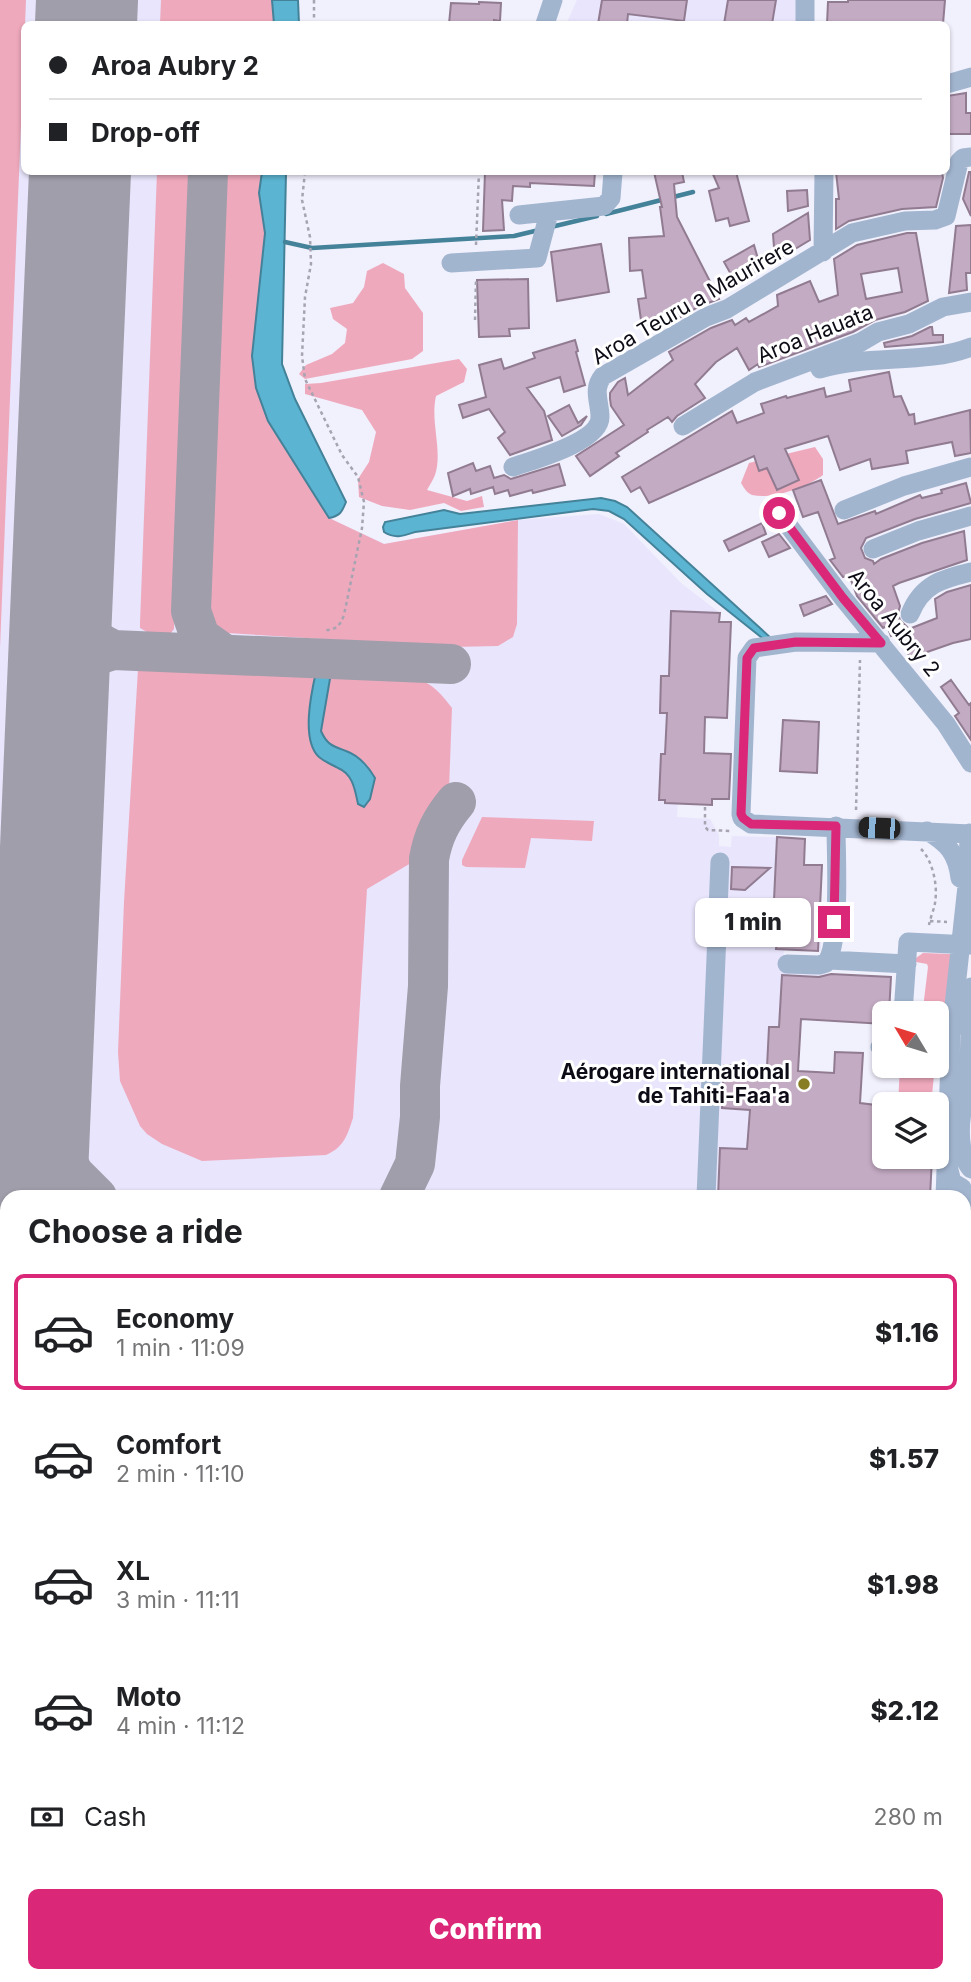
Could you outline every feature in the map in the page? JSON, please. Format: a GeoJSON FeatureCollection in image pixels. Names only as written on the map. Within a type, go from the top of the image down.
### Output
{"type":"FeatureCollection","features":[{"type":"Feature","properties":{"kind":"street"},"geometry":{"type":"LineString","coordinates":[[546,21],[553,0]]}},
{"type":"Feature","properties":{"kind":"street"},"geometry":{"type":"LineString","coordinates":[[804,0],[805,21]]}},
{"type":"Feature","properties":{"kind":"street"},"geometry":{"type":"LineString","coordinates":[[950,83],[971,77]]}},
{"type":"Feature","properties":{"kind":"street","name":"Aroa Teuru a Maurirere"},"geometry":{"type":"LineString","coordinates":[[513,467],[559,452],[594,432],[600,418],[597,388],[603,376],[705,317],[727,309],[822,252],[840,238],[905,221],[935,220],[946,216],[959,162],[971,156]]}},
{"type":"Feature","properties":{"kind":"street"},"geometry":{"type":"LineString","coordinates":[[519,215],[548,219],[604,205],[611,198],[613,175]]}},
{"type":"Feature","properties":{"kind":"street","name":"Aroa Teuru a Maurirere"},"geometry":{"type":"LineString","coordinates":[[822,252],[824,175]]}},
{"type":"Feature","properties":{"kind":"street"},"geometry":{"type":"LineString","coordinates":[[451,262],[537,258],[548,219]]}},
{"type":"Feature","properties":{"kind":"street","name":"Aroa Hauata"},"geometry":{"type":"LineString","coordinates":[[683,426],[755,382],[861,342],[878,332],[909,324],[943,307],[971,302]]}},
{"type":"Feature","properties":{"kind":"street"},"geometry":{"type":"LineString","coordinates":[[751,398],[779,382],[838,364],[949,355],[971,347]]}},
{"type":"Feature","properties":{"kind":"street"},"geometry":{"type":"LineString","coordinates":[[844,510],[904,486],[971,467]]}},
{"type":"Feature","properties":{"kind":"street","name":"Aroa Aubry 2"},"geometry":{"type":"LineString","coordinates":[[779,513],[843,598],[946,724],[971,763]]}},
{"type":"Feature","properties":{"kind":"street"},"geometry":{"type":"LineString","coordinates":[[873,549],[918,531],[971,516]]}},
{"type":"Feature","properties":{"kind":"street"},"geometry":{"type":"LineString","coordinates":[[910,614],[915,601],[936,581],[971,572]]}},
{"type":"Feature","properties":{"kind":"street"},"geometry":{"type":"LineString","coordinates":[[881,643],[776,644],[754,648],[747,658],[741,814],[751,824],[846,827],[922,839],[939,838],[954,853],[968,901]]}},
{"type":"Feature","properties":{"kind":"street"},"geometry":{"type":"LineString","coordinates":[[829,960],[846,827]]}},
{"type":"Feature","properties":{"kind":"street"},"geometry":{"type":"LineString","coordinates":[[922,839],[970,834],[968,901],[957,945],[949,1011]]}},
{"type":"Feature","properties":{"kind":"street"},"geometry":{"type":"LineString","coordinates":[[706,1190],[720,862]]}},
{"type":"Feature","properties":{"kind":"street"},"geometry":{"type":"LineString","coordinates":[[904,1001],[908,942],[957,945]]}},
{"type":"Feature","properties":{"kind":"street"},"geometry":{"type":"LineString","coordinates":[[787,964],[819,965],[829,960],[906,964]]}},
{"type":"Feature","properties":{"kind":"street"},"geometry":{"type":"LineString","coordinates":[[949,1030],[968,993]]}},
{"type":"Feature","properties":{"kind":"street"},"geometry":{"type":"LineString","coordinates":[[968,993],[960,1093],[966,1139],[964,1157],[971,1169]]}},
{"type":"Feature","properties":{"kind":"street"},"geometry":{"type":"LineString","coordinates":[[963,1104],[967,1094],[971,1021]]}},
{"type":"Feature","properties":{"kind":"street"},"geometry":{"type":"LineString","coordinates":[[936,1190],[940,1078]]}},
{"type":"Feature","properties":{"kind":"street"},"geometry":{"type":"LineString","coordinates":[[946,1078],[950,1190]]}},
{"type":"Feature","properties":{"kind":"path"},"geometry":{"type":"LineString","coordinates":[[314,0],[314,21]]}},
{"type":"Feature","properties":{"kind":"path"},"geometry":{"type":"LineString","coordinates":[[305,175],[302,200],[310,237],[311,264],[305,297],[302,356],[305,379],[342,455],[358,477],[364,502],[362,528],[344,615],[340,625],[332,631],[323,630]]}},
{"type":"Feature","properties":{"kind":"path"},"geometry":{"type":"LineString","coordinates":[[477,234],[479,175]]}},
{"type":"Feature","properties":{"kind":"path"},"geometry":{"type":"LineString","coordinates":[[475,320],[476,261]]}},
{"type":"Feature","properties":{"kind":"path"},"geometry":{"type":"LineString","coordinates":[[846,827],[858,791],[860,642]]}},
{"type":"Feature","properties":{"kind":"path"},"geometry":{"type":"LineString","coordinates":[[705,807],[705,827],[708,830],[734,831]]}},
{"type":"Feature","properties":{"kind":"path"},"geometry":{"type":"LineString","coordinates":[[922,839],[924,852],[934,873],[936,900],[928,936],[957,945]]}},
{"type":"Feature","properties":{"kind":"shaded area"},"geometry":{"type":"Polygon","coordinates":[[[0,0],[272,0],[274,21],[21,21],[21,175],[262,175],[252,356],[319,502],[329,518],[385,544],[518,520],[599,514],[624,524],[681,583],[720,613],[719,622],[731,622],[706,717],[701,753],[731,754],[729,799],[714,799],[712,790],[712,805],[688,804],[688,801],[678,800],[677,817],[710,819],[719,835],[719,846],[731,847],[732,836],[805,838],[804,864],[822,865],[819,940],[821,951],[784,950],[782,971],[891,977],[890,1001],[872,1001],[872,1023],[801,1019],[798,1071],[834,1073],[835,1052],[863,1053],[857,1109],[872,1110],[872,1169],[931,1169],[930,1190],[0,1190],[0,0]]]}},
{"type":"Feature","properties":{"kind":"shaded area"},"geometry":{"type":"Polygon","coordinates":[[[0,0],[26,0],[25,21],[21,21],[21,125],[0,648],[0,0]]]}},
{"type":"Feature","properties":{"kind":"shaded area"},"geometry":{"type":"Polygon","coordinates":[[[161,0],[272,0],[274,21],[160,21],[161,0]]]}},
{"type":"Feature","properties":{"kind":"shaded area"},"geometry":{"type":"Polygon","coordinates":[[[577,0],[800,0],[797,21],[568,20],[577,0]]]}},
{"type":"Feature","properties":{"kind":"shaded area"},"geometry":{"type":"Polygon","coordinates":[[[157,175],[190,175],[174,629],[170,634],[147,632],[140,628],[157,175]]]}},
{"type":"Feature","properties":{"kind":"shaded area"},"geometry":{"type":"Polygon","coordinates":[[[222,175],[262,175],[259,193],[265,233],[252,356],[256,388],[268,421],[329,518],[384,544],[518,520],[517,624],[513,637],[498,646],[451,647],[227,633],[212,625],[208,616],[224,189],[222,175]]]}},
{"type":"Feature","properties":{"kind":"shaded area"},"geometry":{"type":"Polygon","coordinates":[[[383,263],[404,274],[405,288],[423,313],[423,351],[412,359],[305,379],[299,374],[306,365],[332,354],[345,343],[347,329],[333,319],[330,308],[353,303],[364,287],[367,271],[383,263]]]}},
{"type":"Feature","properties":{"kind":"shaded area"},"geometry":{"type":"Polygon","coordinates":[[[459,359],[467,369],[464,382],[436,396],[434,416],[437,466],[427,490],[467,501],[482,496],[484,507],[461,511],[444,503],[410,510],[382,506],[359,497],[358,479],[369,462],[376,432],[362,410],[305,394],[305,384],[459,359]]]}},
{"type":"Feature","properties":{"kind":"shaded area"},"geometry":{"type":"Polygon","coordinates":[[[815,447],[823,459],[823,475],[808,484],[779,494],[760,496],[750,494],[741,483],[749,463],[815,447]]]}},
{"type":"Feature","properties":{"kind":"shaded area"},"geometry":{"type":"Polygon","coordinates":[[[138,669],[316,672],[309,713],[337,767],[348,774],[358,804],[368,804],[375,777],[359,758],[335,747],[321,731],[331,673],[417,679],[434,688],[452,708],[449,790],[429,821],[411,863],[367,889],[353,1118],[344,1140],[326,1155],[202,1161],[162,1144],[147,1134],[140,1126],[120,1081],[118,1052],[124,902],[138,669]]]}},
{"type":"Feature","properties":{"kind":"shaded area"},"geometry":{"type":"Polygon","coordinates":[[[482,817],[594,821],[592,841],[531,838],[525,868],[466,867],[462,865],[462,860],[482,817]]]}},
{"type":"Feature","properties":{"kind":"shaded area"},"geometry":{"type":"Polygon","coordinates":[[[923,953],[952,954],[949,1001],[924,1001],[928,967],[927,964],[916,962],[916,958],[923,953]]]}},
{"type":"Feature","properties":{"kind":"shaded area"},"geometry":{"type":"Polygon","coordinates":[[[899,1078],[934,1078],[932,1092],[899,1092],[899,1078]]]}},
{"type":"Feature","properties":{"kind":"water"},"geometry":{"type":"Polygon","coordinates":[[[272,0],[298,0],[299,21],[274,21],[272,0]]]}},
{"type":"Feature","properties":{"kind":"water"},"geometry":{"type":"Polygon","coordinates":[[[262,175],[286,175],[282,364],[295,399],[346,502],[340,513],[329,518],[268,421],[256,388],[252,356],[265,233],[259,193],[262,175]]]}},
{"type":"Feature","properties":{"kind":"water"},"geometry":{"type":"Polygon","coordinates":[[[601,498],[627,507],[772,639],[766,641],[707,594],[624,519],[609,511],[593,509],[399,536],[384,532],[383,527],[385,522],[444,510],[460,514],[601,498]]]}},
{"type":"Feature","properties":{"kind":"water"},"geometry":{"type":"Polygon","coordinates":[[[316,672],[331,673],[321,731],[323,736],[331,744],[359,759],[375,778],[370,799],[364,807],[358,804],[347,774],[321,759],[313,749],[309,716],[316,672]]]}},
{"type":"Feature","properties":{"kind":"building"},"geometry":{"type":"Polygon","coordinates":[[[602,0],[687,0],[684,21],[628,14],[627,21],[598,21],[602,0]]]}},
{"type":"Feature","properties":{"kind":"building"},"geometry":{"type":"Polygon","coordinates":[[[728,0],[776,0],[772,21],[724,21],[728,0]]]}},
{"type":"Feature","properties":{"kind":"building"},"geometry":{"type":"Polygon","coordinates":[[[945,0],[943,21],[827,21],[828,2],[945,0]]]}},
{"type":"Feature","properties":{"kind":"building"},"geometry":{"type":"Polygon","coordinates":[[[451,3],[501,3],[500,21],[449,21],[451,3]]]}},
{"type":"Feature","properties":{"kind":"building"},"geometry":{"type":"Polygon","coordinates":[[[966,93],[966,113],[971,113],[971,134],[950,134],[950,96],[966,93]]]}},
{"type":"Feature","properties":{"kind":"building"},"geometry":{"type":"Polygon","coordinates":[[[971,172],[971,216],[963,199],[971,172]]]}},
{"type":"Feature","properties":{"kind":"building"},"geometry":{"type":"Polygon","coordinates":[[[485,175],[595,175],[594,186],[530,183],[530,187],[513,186],[512,201],[502,200],[504,230],[483,231],[485,175]]]}},
{"type":"Feature","properties":{"kind":"building"},"geometry":{"type":"Polygon","coordinates":[[[655,175],[683,175],[684,182],[674,184],[677,217],[719,299],[670,323],[642,327],[638,299],[646,298],[642,270],[630,271],[629,238],[664,236],[662,207],[655,175]]]}},
{"type":"Feature","properties":{"kind":"building"},"geometry":{"type":"Polygon","coordinates":[[[713,175],[737,175],[749,221],[730,226],[728,218],[716,221],[709,191],[719,188],[713,175]]]}},
{"type":"Feature","properties":{"kind":"building"},"geometry":{"type":"Polygon","coordinates":[[[836,175],[942,175],[936,207],[902,209],[849,221],[836,229],[836,199],[839,199],[836,175]]]}},
{"type":"Feature","properties":{"kind":"building"},"geometry":{"type":"Polygon","coordinates":[[[807,190],[808,206],[788,211],[787,191],[807,190]]]}},
{"type":"Feature","properties":{"kind":"building"},"geometry":{"type":"Polygon","coordinates":[[[808,213],[810,240],[775,261],[773,234],[808,213]]]}},
{"type":"Feature","properties":{"kind":"building"},"geometry":{"type":"Polygon","coordinates":[[[971,225],[971,273],[966,273],[967,290],[949,293],[956,226],[971,225]]]}},
{"type":"Feature","properties":{"kind":"building"},"geometry":{"type":"Polygon","coordinates":[[[916,233],[928,301],[759,367],[758,364],[749,370],[737,348],[716,362],[695,384],[705,398],[672,422],[668,417],[647,430],[648,432],[616,453],[619,456],[590,476],[576,456],[624,425],[611,406],[610,399],[610,393],[618,382],[625,378],[628,395],[673,360],[669,352],[711,328],[732,320],[735,325],[746,318],[749,322],[778,306],[777,295],[810,281],[819,302],[838,295],[834,259],[857,245],[916,233]],[[898,268],[861,274],[866,299],[902,292],[898,268]]]}},
{"type":"Feature","properties":{"kind":"building"},"geometry":{"type":"Polygon","coordinates":[[[601,244],[609,292],[557,301],[551,252],[601,244]]]}},
{"type":"Feature","properties":{"kind":"building"},"geometry":{"type":"Polygon","coordinates":[[[754,245],[761,269],[744,279],[740,274],[733,278],[724,262],[754,245]]]}},
{"type":"Feature","properties":{"kind":"building"},"geometry":{"type":"Polygon","coordinates":[[[528,279],[529,328],[509,329],[510,336],[479,337],[477,280],[528,279]]]}},
{"type":"Feature","properties":{"kind":"building"},"geometry":{"type":"Polygon","coordinates":[[[930,327],[933,335],[943,335],[943,342],[885,347],[884,343],[912,336],[930,327]]]}},
{"type":"Feature","properties":{"kind":"building"},"geometry":{"type":"Polygon","coordinates":[[[575,340],[585,385],[564,392],[560,377],[527,388],[544,411],[552,440],[510,455],[498,438],[505,432],[489,409],[463,418],[459,405],[486,397],[479,365],[501,359],[504,369],[535,358],[533,353],[575,340]]]}},
{"type":"Feature","properties":{"kind":"building"},"geometry":{"type":"Polygon","coordinates":[[[889,372],[894,397],[901,396],[909,415],[914,414],[915,424],[970,410],[971,453],[955,456],[952,442],[906,451],[908,463],[872,469],[870,459],[840,470],[828,436],[785,449],[799,480],[777,490],[767,468],[759,471],[754,456],[649,503],[640,487],[631,492],[622,477],[732,411],[737,423],[764,413],[761,404],[824,388],[826,397],[851,391],[849,380],[889,372]]]}},
{"type":"Feature","properties":{"kind":"building"},"geometry":{"type":"Polygon","coordinates":[[[569,405],[578,423],[587,416],[581,425],[562,436],[548,416],[569,405]]]}},
{"type":"Feature","properties":{"kind":"building"},"geometry":{"type":"Polygon","coordinates":[[[473,463],[476,471],[490,466],[494,478],[504,475],[511,479],[559,464],[565,485],[510,496],[508,490],[495,494],[493,487],[471,494],[470,489],[453,496],[448,473],[473,463]]]}},
{"type":"Feature","properties":{"kind":"building"},"geometry":{"type":"Polygon","coordinates":[[[821,480],[838,524],[875,511],[876,514],[920,495],[922,498],[942,493],[941,490],[966,483],[971,503],[915,519],[866,538],[861,548],[865,558],[874,564],[922,543],[964,531],[967,560],[893,586],[900,606],[900,620],[909,629],[937,618],[935,599],[947,592],[971,585],[971,639],[910,658],[900,632],[891,636],[887,626],[883,628],[857,596],[849,575],[843,577],[830,560],[835,558],[818,512],[803,517],[793,490],[821,480]]]}},
{"type":"Feature","properties":{"kind":"building"},"geometry":{"type":"Polygon","coordinates":[[[762,523],[766,534],[729,551],[724,541],[762,523]]]}},
{"type":"Feature","properties":{"kind":"building"},"geometry":{"type":"Polygon","coordinates":[[[779,534],[790,548],[769,557],[762,542],[779,534]]]}},
{"type":"Feature","properties":{"kind":"building"},"geometry":{"type":"Polygon","coordinates":[[[826,596],[832,604],[804,616],[800,605],[826,596]]]}},
{"type":"Feature","properties":{"kind":"building"},"geometry":{"type":"Polygon","coordinates":[[[671,611],[720,613],[719,622],[731,622],[727,718],[705,717],[704,753],[731,754],[729,799],[712,799],[712,805],[665,803],[665,800],[659,800],[661,754],[665,754],[667,713],[660,713],[661,676],[669,676],[671,611]]]}},
{"type":"Feature","properties":{"kind":"building"},"geometry":{"type":"Polygon","coordinates":[[[951,680],[969,705],[971,703],[971,740],[955,716],[959,713],[941,687],[951,680]]]}},
{"type":"Feature","properties":{"kind":"building"},"geometry":{"type":"Polygon","coordinates":[[[783,720],[819,722],[817,773],[780,771],[783,720]]]}},
{"type":"Feature","properties":{"kind":"building"},"geometry":{"type":"Polygon","coordinates":[[[777,837],[805,839],[804,865],[822,865],[818,951],[776,949],[777,942],[772,942],[777,837]]]}},
{"type":"Feature","properties":{"kind":"building"},"geometry":{"type":"Polygon","coordinates":[[[732,867],[770,868],[745,890],[731,889],[732,867]]]}},
{"type":"Feature","properties":{"kind":"building","name":"Aérogare international de Tahiti-Faa'a"},"geometry":{"type":"Polygon","coordinates":[[[782,975],[891,977],[890,1001],[872,1001],[872,1023],[801,1019],[798,1071],[834,1073],[835,1052],[863,1053],[860,1103],[872,1104],[872,1169],[931,1169],[930,1190],[718,1190],[720,1148],[747,1149],[750,1110],[722,1108],[724,1065],[767,1067],[769,1027],[779,1027],[782,975]]]}},
{"type":"Feature","properties":{"kind":"waterway"},"geometry":{"type":"LineString","coordinates":[[606,214],[693,192]]}},
{"type":"Feature","properties":{"kind":"waterway"},"geometry":{"type":"LineString","coordinates":[[551,227],[597,216]]}},
{"type":"Feature","properties":{"kind":"waterway"},"geometry":{"type":"LineString","coordinates":[[285,242],[312,248],[514,236],[539,230]]}},
{"type":"Feature","properties":{"kind":"taxiway"},"geometry":{"type":"LineString","coordinates":[[79,193],[87,175]]}},
{"type":"Feature","properties":{"kind":"taxiway"},"geometry":{"type":"LineString","coordinates":[[208,175],[191,611],[200,637],[224,654]]}},
{"type":"Feature","properties":{"kind":"taxiway"},"geometry":{"type":"LineString","coordinates":[[62,586],[69,609],[79,625],[93,638],[113,650],[451,664]]}},
{"type":"Feature","properties":{"kind":"taxiway"},"geometry":{"type":"LineString","coordinates":[[58,695],[80,665],[113,650]]}},
{"type":"Feature","properties":{"kind":"taxiway"},"geometry":{"type":"LineString","coordinates":[[402,1190],[415,1164],[420,1117],[428,986],[429,859],[438,829],[456,802]]}},
{"type":"Feature","properties":{"kind":"taxiway"},"geometry":{"type":"LineString","coordinates":[[41,1077],[50,1132],[74,1174],[90,1190]]}},
{"type":"Feature","properties":{"kind":"taxiway"},"geometry":{"type":"LineString","coordinates":[[0,1169],[18,1145],[39,1083]]}},
{"type":"Feature","properties":{"kind":"runway"},"geometry":{"type":"LineString","coordinates":[[86,21],[87,0]]}},
{"type":"Feature","properties":{"kind":"runway"},"geometry":{"type":"LineString","coordinates":[[36,1190],[80,175]]}},
{"type":"Feature","properties":{"kind":"place","name":"Aérogare international de Tahiti-Faa'a"},"geometry":{"type":"Point","coordinates":[804,1084]}},
{"type":"Feature","properties":{"kind":"route"},"geometry":{"type":"LineString","coordinates":[[779,513],[843,598],[881,643],[776,644],[754,648],[747,658],[741,814],[746,822],[751,824],[836,826],[834,922]]}}]}
